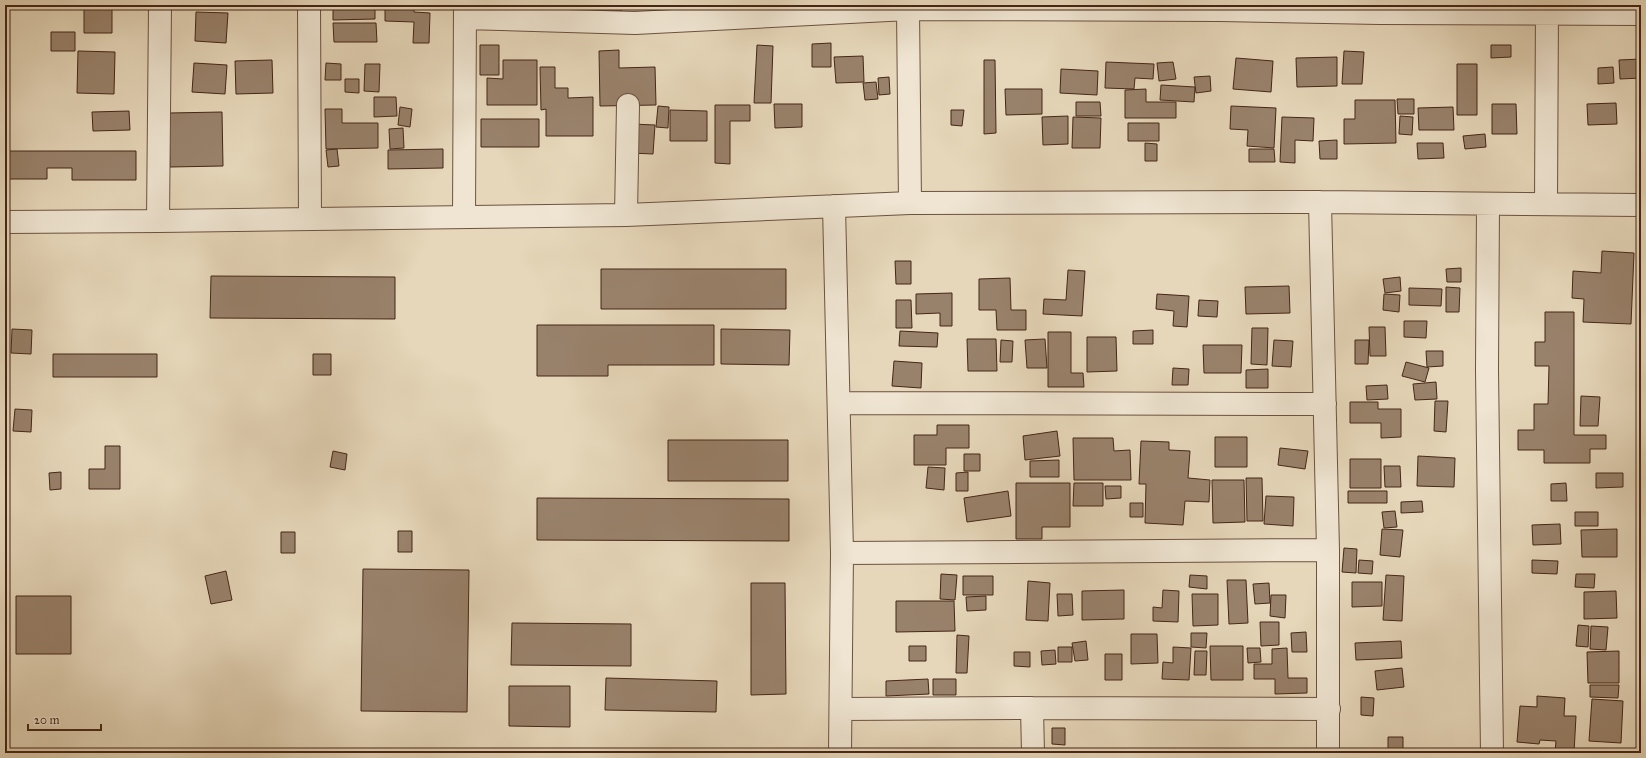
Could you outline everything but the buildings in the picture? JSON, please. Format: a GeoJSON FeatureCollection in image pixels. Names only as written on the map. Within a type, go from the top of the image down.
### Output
{"type":"FeatureCollection","features":[{"type":"Feature","properties":{"kind":"street"},"geometry":{"type":"LineString","coordinates":[[158,222],[160,5]]}},
{"type":"Feature","properties":{"kind":"street"},"geometry":{"type":"LineString","coordinates":[[309,5],[310,219]]}},
{"type":"Feature","properties":{"kind":"street"},"geometry":{"type":"LineString","coordinates":[[464,217],[465,12],[634,14],[879,7],[908,9],[1220,7],[1547,9],[1641,14]]}},
{"type":"Feature","properties":{"kind":"street"},"geometry":{"type":"LineString","coordinates":[[908,9],[910,203]]}},
{"type":"Feature","properties":{"kind":"street"},"geometry":{"type":"LineString","coordinates":[[1546,204],[1547,9]]}},
{"type":"Feature","properties":{"kind":"street"},"geometry":{"type":"LineString","coordinates":[[626,215],[628,105]]}},
{"type":"Feature","properties":{"kind":"street"},"geometry":{"type":"LineString","coordinates":[[5,222],[158,222],[626,215],[910,203],[1320,202],[1641,205]]}},
{"type":"Feature","properties":{"kind":"street"},"geometry":{"type":"LineString","coordinates":[[1320,202],[1328,550],[1328,753]]}},
{"type":"Feature","properties":{"kind":"street"},"geometry":{"type":"LineString","coordinates":[[1488,204],[1487,370],[1492,753]]}},
{"type":"Feature","properties":{"kind":"street"},"geometry":{"type":"LineString","coordinates":[[834,206],[842,553],[840,753]]}},
{"type":"Feature","properties":{"kind":"street"},"geometry":{"type":"LineString","coordinates":[[839,403],[1325,404]]}},
{"type":"Feature","properties":{"kind":"street"},"geometry":{"type":"LineString","coordinates":[[842,553],[1328,550]]}},
{"type":"Feature","properties":{"kind":"street"},"geometry":{"type":"LineString","coordinates":[[1032,708],[1033,753]]}},
{"type":"Feature","properties":{"kind":"street"},"geometry":{"type":"LineString","coordinates":[[841,709],[1329,709]]}}]}
